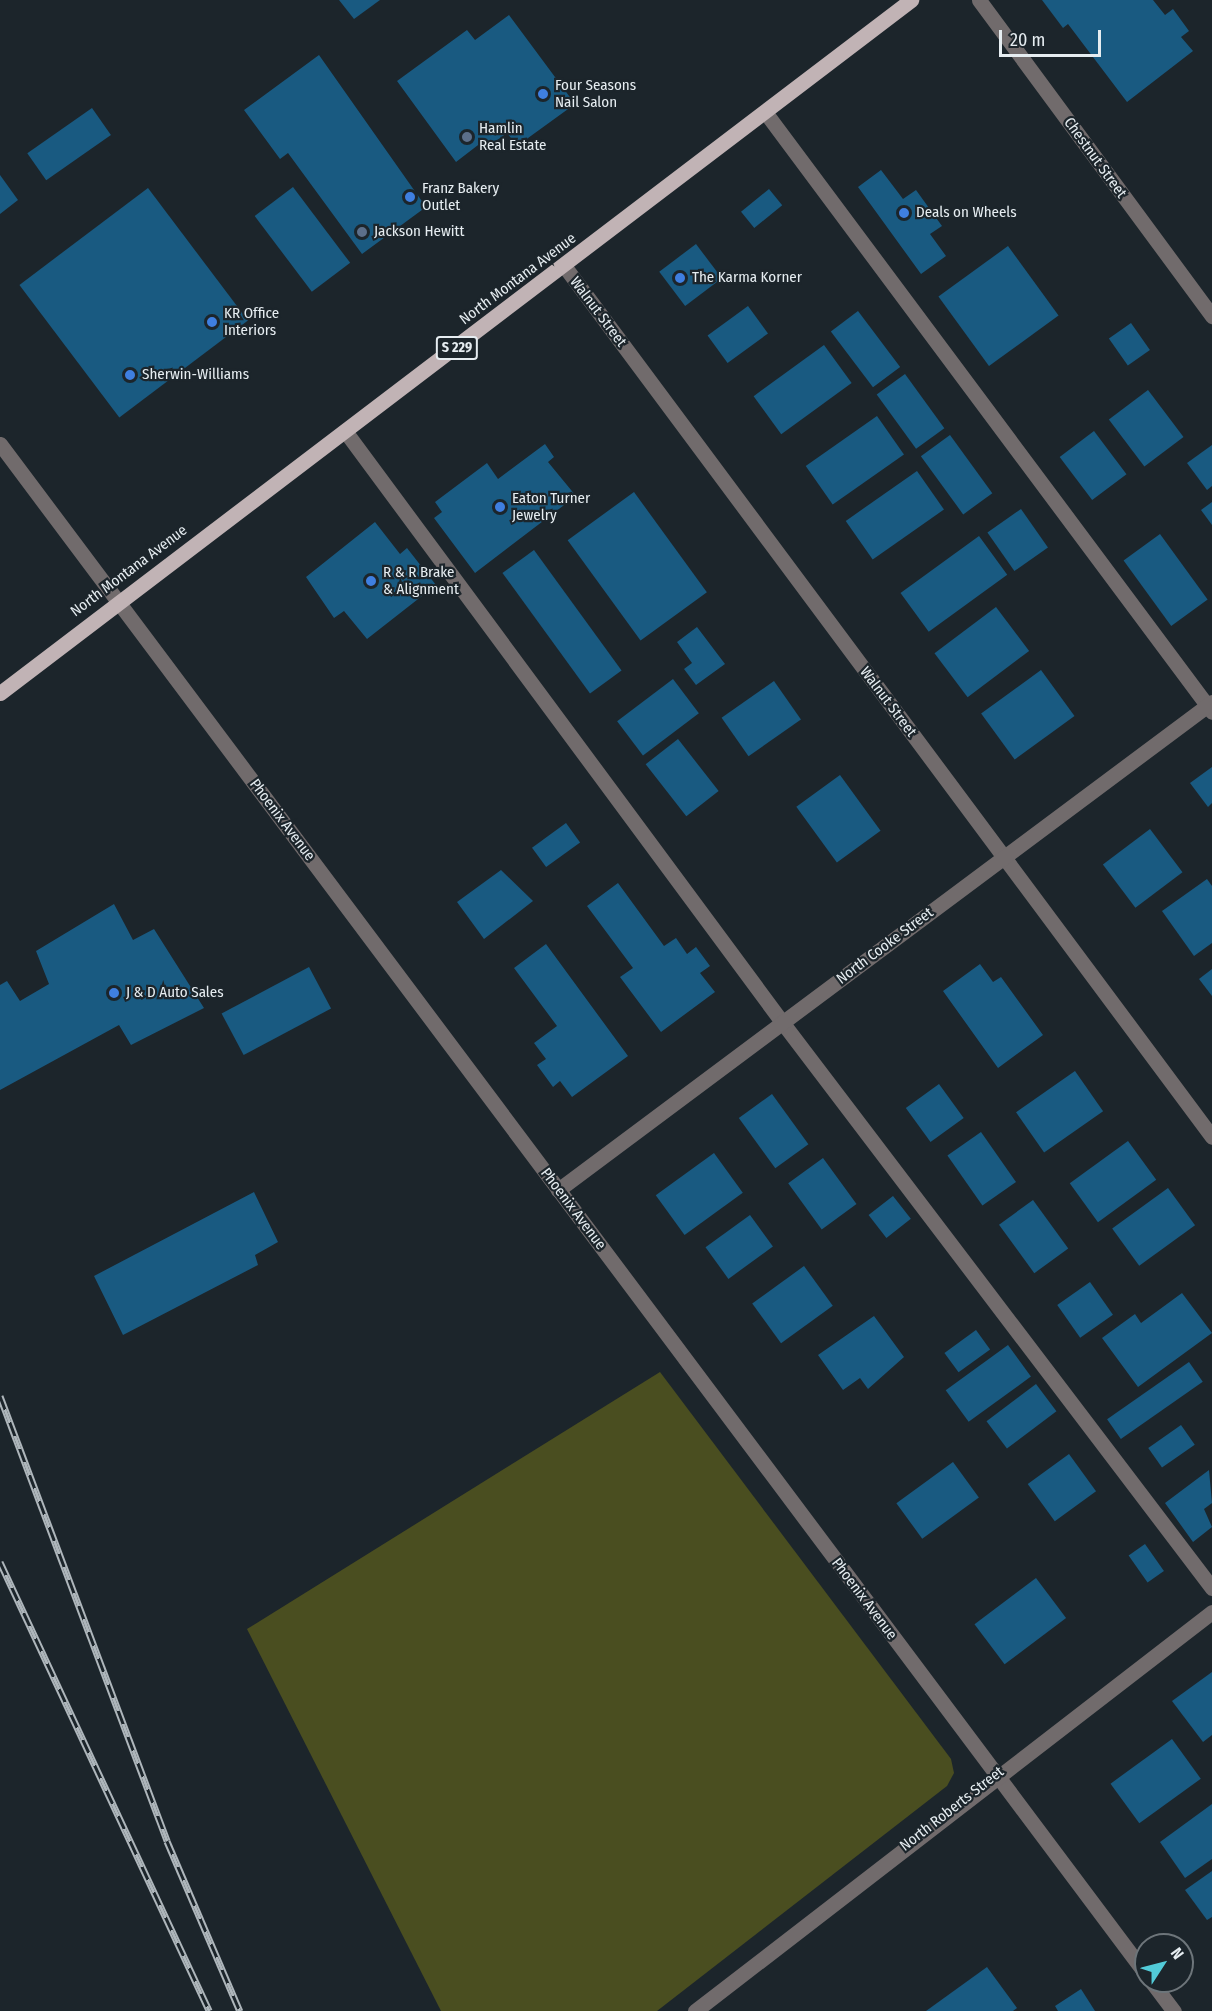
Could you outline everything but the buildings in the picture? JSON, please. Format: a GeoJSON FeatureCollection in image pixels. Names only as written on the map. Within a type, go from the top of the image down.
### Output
{"type":"FeatureCollection","features":[{"type":"Feature","properties":{"kind":"main road","name":"North Montana Avenue"},"geometry":{"type":"LineString","coordinates":[[0,693],[118,601],[565,267],[911,0]]}},
{"type":"Feature","properties":{"kind":"street","name":"Chestnut Street"},"geometry":{"type":"LineString","coordinates":[[979,0],[1212,316]]}},
{"type":"Feature","properties":{"kind":"street"},"geometry":{"type":"LineString","coordinates":[[765,112],[1210,706]]}},
{"type":"Feature","properties":{"kind":"street","name":"Walnut Street"},"geometry":{"type":"LineString","coordinates":[[565,267],[1212,1137]]}},
{"type":"Feature","properties":{"kind":"street"},"geometry":{"type":"LineString","coordinates":[[345,431],[782,1022],[1212,1588]]}},
{"type":"Feature","properties":{"kind":"street","name":"Phoenix Avenue"},"geometry":{"type":"LineString","coordinates":[[0,444],[1134,1958]]}},
{"type":"Feature","properties":{"kind":"street","name":"North Cooke Street"},"geometry":{"type":"LineString","coordinates":[[558,1190],[1210,706]]}},
{"type":"Feature","properties":{"kind":"street","name":"North Roberts Street"},"geometry":{"type":"LineString","coordinates":[[694,2011],[996,1775],[1212,1612]]}},
{"type":"Feature","properties":{"kind":"street"},"geometry":{"type":"LineString","coordinates":[[1160,1993],[1174,2011]]}},
{"type":"Feature","properties":{"kind":"green space"},"geometry":{"type":"Polygon","coordinates":[[[660,1372],[951,1759],[954,1773],[947,1786],[657,2011],[441,2011],[247,1629],[660,1372]]]}},
{"type":"Feature","properties":{"kind":"railway"},"geometry":{"type":"LineString","coordinates":[[0,1396],[167,1841],[240,2011]]}},
{"type":"Feature","properties":{"kind":"railway"},"geometry":{"type":"LineString","coordinates":[[0,1562],[209,2011]]}},
{"type":"Feature","properties":{"kind":"place","name":"Four Seasons Nail Salon"},"geometry":{"type":"Point","coordinates":[543,94]}},
{"type":"Feature","properties":{"kind":"place","name":"Hamlin Real Estate"},"geometry":{"type":"Point","coordinates":[467,137]}},
{"type":"Feature","properties":{"kind":"place","name":"Franz Bakery Outlet"},"geometry":{"type":"Point","coordinates":[410,197]}},
{"type":"Feature","properties":{"kind":"place","name":"Deals on Wheels"},"geometry":{"type":"Point","coordinates":[904,213]}},
{"type":"Feature","properties":{"kind":"place","name":"Jackson Hewitt"},"geometry":{"type":"Point","coordinates":[362,232]}},
{"type":"Feature","properties":{"kind":"place","name":"The Karma Korner"},"geometry":{"type":"Point","coordinates":[680,278]}},
{"type":"Feature","properties":{"kind":"place","name":"KR Office Interiors"},"geometry":{"type":"Point","coordinates":[212,322]}},
{"type":"Feature","properties":{"kind":"place","name":"Sherwin-Williams"},"geometry":{"type":"Point","coordinates":[130,375]}},
{"type":"Feature","properties":{"kind":"place","name":"Eaton Turner Jewelry"},"geometry":{"type":"Point","coordinates":[500,507]}},
{"type":"Feature","properties":{"kind":"place","name":"R & R Brake & Alignment"},"geometry":{"type":"Point","coordinates":[371,581]}},
{"type":"Feature","properties":{"kind":"place","name":"J & D Auto Sales"},"geometry":{"type":"Point","coordinates":[114,993]}}]}
